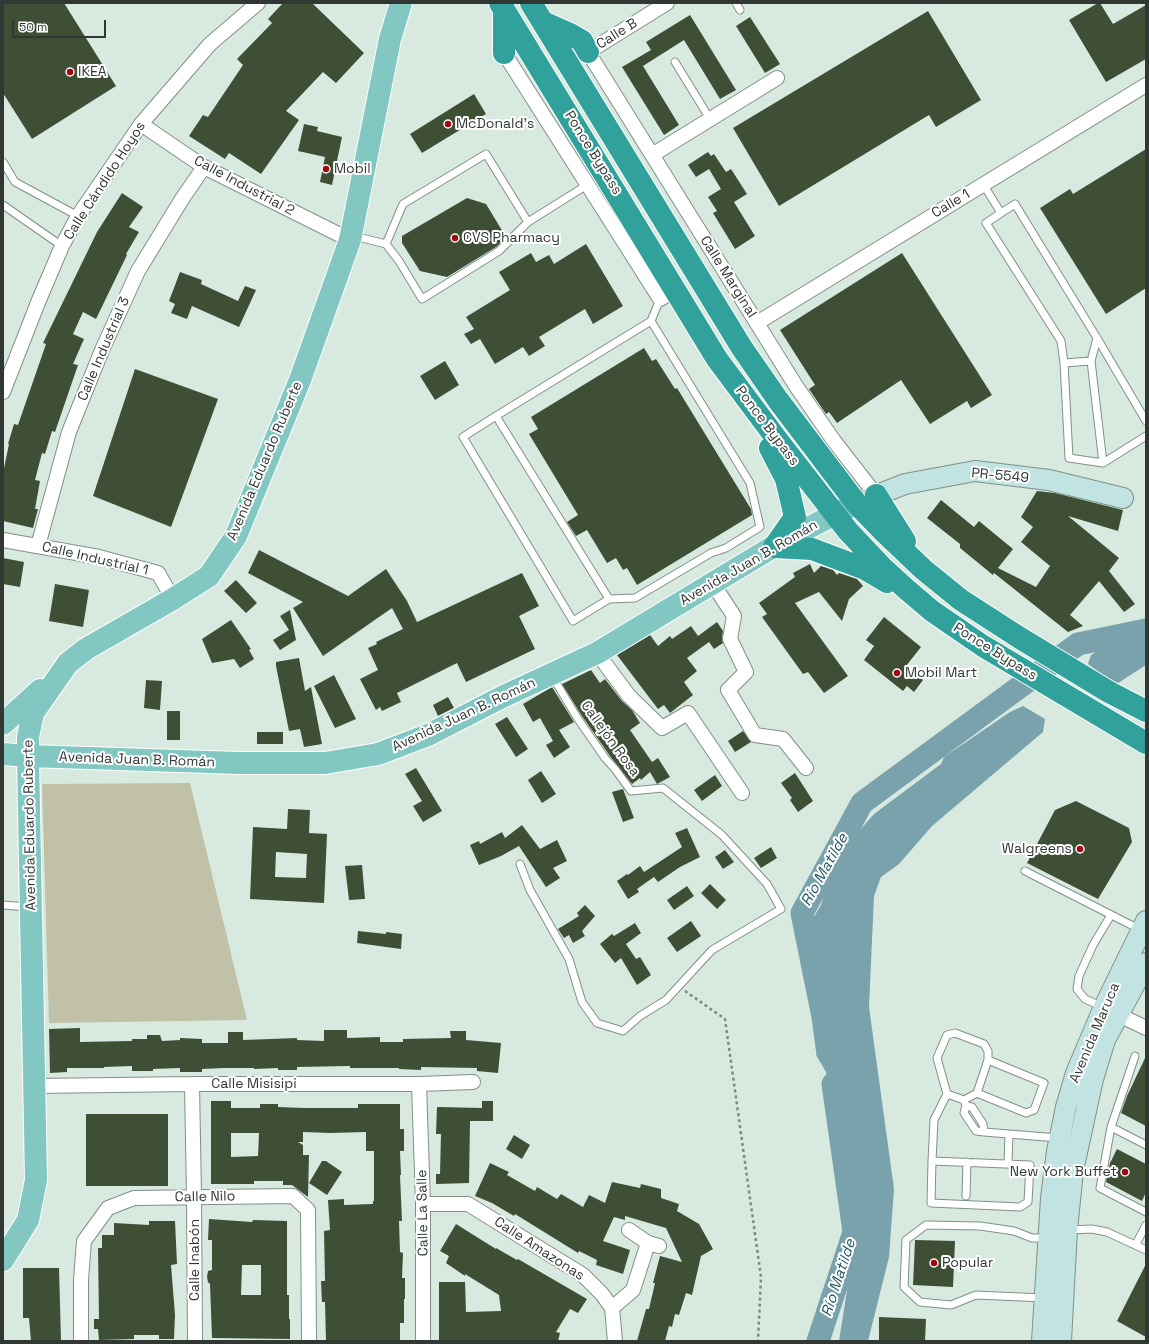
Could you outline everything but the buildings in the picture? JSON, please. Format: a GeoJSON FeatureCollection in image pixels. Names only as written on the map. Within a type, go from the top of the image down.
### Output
{"type":"FeatureCollection","features":[{"type":"Feature","properties":{"kind":"highway","name":"Ponce Bypass"},"geometry":{"type":"LineString","coordinates":[[531,3],[742,348],[778,400],[856,503],[885,534],[924,570],[961,600],[1109,692],[1146,711]]}},
{"type":"Feature","properties":{"kind":"highway","name":"Ponce Bypass"},"geometry":{"type":"LineString","coordinates":[[502,6],[668,294],[833,514],[863,548],[905,588],[932,611],[1002,658],[1146,743]]}},
{"type":"Feature","properties":{"kind":"highway"},"geometry":{"type":"LineString","coordinates":[[502,6],[504,53]]}},
{"type":"Feature","properties":{"kind":"highway"},"geometry":{"type":"LineString","coordinates":[[543,22],[582,41],[588,52]]}},
{"type":"Feature","properties":{"kind":"highway"},"geometry":{"type":"LineString","coordinates":[[742,392],[786,479],[795,518],[774,547]]}},
{"type":"Feature","properties":{"kind":"highway"},"geometry":{"type":"LineString","coordinates":[[876,495],[924,570]]}},
{"type":"Feature","properties":{"kind":"highway"},"geometry":{"type":"LineString","coordinates":[[774,547],[812,549],[865,569],[920,600]]}},
{"type":"Feature","properties":{"kind":"main road","name":"Avenida Eduardo Ruberte"},"geometry":{"type":"LineString","coordinates":[[3,1260],[28,1220],[36,1180],[28,756],[28,737],[33,712],[68,663],[91,646],[173,599],[209,576],[236,536],[300,380],[351,238],[390,39],[401,3]]}},
{"type":"Feature","properties":{"kind":"main road","name":"Avenida Juan B. Román"},"geometry":{"type":"LineString","coordinates":[[3,754],[239,763],[325,764],[378,754],[428,734],[504,696],[597,653],[774,547],[856,503]]}},
{"type":"Feature","properties":{"kind":"main road"},"geometry":{"type":"LineString","coordinates":[[3,724],[68,663]]}},
{"type":"Feature","properties":{"kind":"street","name":"Calle Cándido Hoyos"},"geometry":{"type":"LineString","coordinates":[[3,392],[36,306],[62,246],[78,216],[141,124],[210,44],[258,3]]}},
{"type":"Feature","properties":{"kind":"street","name":"Calle B"},"geometry":{"type":"LineString","coordinates":[[588,52],[667,3]]}},
{"type":"Feature","properties":{"kind":"street","name":"Calle Marginal"},"geometry":{"type":"LineString","coordinates":[[588,52],[796,386],[834,441],[876,495]]}},
{"type":"Feature","properties":{"kind":"street"},"geometry":{"type":"LineString","coordinates":[[504,53],[587,185],[668,294]]}},
{"type":"Feature","properties":{"kind":"street"},"geometry":{"type":"LineString","coordinates":[[652,155],[777,78]]}},
{"type":"Feature","properties":{"kind":"street","name":"Calle 1"},"geometry":{"type":"LineString","coordinates":[[757,323],[1146,85]]}},
{"type":"Feature","properties":{"kind":"street","name":"Calle Industrial 2"},"geometry":{"type":"LineString","coordinates":[[141,124],[204,167],[351,238]]}},
{"type":"Feature","properties":{"kind":"street","name":"Calle Industrial 3"},"geometry":{"type":"LineString","coordinates":[[38,546],[69,432],[102,350],[138,271],[182,199],[204,167]]}},
{"type":"Feature","properties":{"kind":"street","name":"PR-5549"},"geometry":{"type":"LineString","coordinates":[[856,503],[905,484],[975,471],[1049,480],[1123,498]]}},
{"type":"Feature","properties":{"kind":"street","name":"Calle Industrial 1"},"geometry":{"type":"LineString","coordinates":[[3,540],[99,557],[158,573],[173,599]]}},
{"type":"Feature","properties":{"kind":"street"},"geometry":{"type":"LineString","coordinates":[[713,584],[734,616],[730,639],[746,672],[728,690],[755,735],[783,739],[806,768]]}},
{"type":"Feature","properties":{"kind":"street"},"geometry":{"type":"LineString","coordinates":[[597,653],[629,696],[662,728],[688,713],[742,793]]}},
{"type":"Feature","properties":{"kind":"street","name":"Avenida Maruca"},"geometry":{"type":"LineString","coordinates":[[1062,1341],[1067,1230],[1073,1171],[1093,1079],[1112,1011],[1144,925]]}},
{"type":"Feature","properties":{"kind":"street","name":"Avenida Maruca"},"geometry":{"type":"LineString","coordinates":[[1042,1341],[1051,1198],[1059,1138],[1076,1073],[1112,1011],[1146,963]]}},
{"type":"Feature","properties":{"kind":"street"},"geometry":{"type":"LineString","coordinates":[[1112,1011],[1146,1028]]}},
{"type":"Feature","properties":{"kind":"street","name":"Calle Misisipi"},"geometry":{"type":"LineString","coordinates":[[35,1086],[419,1084],[473,1082]]}},
{"type":"Feature","properties":{"kind":"street","name":"Calle Inabón"},"geometry":{"type":"LineString","coordinates":[[192,1084],[195,1341]]}},
{"type":"Feature","properties":{"kind":"street","name":"Calle La Salle"},"geometry":{"type":"LineString","coordinates":[[419,1084],[423,1204],[423,1341]]}},
{"type":"Feature","properties":{"kind":"street","name":"Calle Nilo"},"geometry":{"type":"LineString","coordinates":[[81,1341],[81,1280],[84,1240],[108,1208],[134,1198],[194,1196],[292,1196],[308,1210],[309,1341]]}},
{"type":"Feature","properties":{"kind":"street","name":"Calle Amazonas"},"geometry":{"type":"LineString","coordinates":[[423,1204],[468,1204],[583,1274],[602,1294],[612,1308]]}},
{"type":"Feature","properties":{"kind":"street"},"geometry":{"type":"LineString","coordinates":[[615,1341],[612,1308],[633,1290],[654,1244],[629,1230]]}},
{"type":"Feature","properties":{"kind":"lane"},"geometry":{"type":"LineString","coordinates":[[736,3],[740,10]]}},
{"type":"Feature","properties":{"kind":"lane"},"geometry":{"type":"LineString","coordinates":[[675,62],[710,119]]}},
{"type":"Feature","properties":{"kind":"lane"},"geometry":{"type":"LineString","coordinates":[[386,244],[403,204],[486,154],[528,222]]}},
{"type":"Feature","properties":{"kind":"lane"},"geometry":{"type":"LineString","coordinates":[[3,162],[15,182],[78,216]]}},
{"type":"Feature","properties":{"kind":"lane"},"geometry":{"type":"LineString","coordinates":[[983,184],[1001,213]]}},
{"type":"Feature","properties":{"kind":"lane"},"geometry":{"type":"LineString","coordinates":[[351,238],[386,244],[399,261],[422,299],[499,251],[528,222],[587,185]]}},
{"type":"Feature","properties":{"kind":"lane"},"geometry":{"type":"LineString","coordinates":[[1146,421],[1015,204],[986,223],[1061,341],[1064,363],[1069,458],[1103,463],[1146,436]]}},
{"type":"Feature","properties":{"kind":"lane"},"geometry":{"type":"LineString","coordinates":[[3,205],[62,246]]}},
{"type":"Feature","properties":{"kind":"lane"},"geometry":{"type":"LineString","coordinates":[[651,321],[750,483],[760,527],[726,548],[711,553],[635,598],[609,599],[573,621],[463,437],[651,321],[668,294]]}},
{"type":"Feature","properties":{"kind":"lane"},"geometry":{"type":"LineString","coordinates":[[1097,338],[1091,361],[1103,463]]}},
{"type":"Feature","properties":{"kind":"lane"},"geometry":{"type":"LineString","coordinates":[[1064,363],[1091,361]]}},
{"type":"Feature","properties":{"kind":"lane"},"geometry":{"type":"LineString","coordinates":[[496,416],[609,599]]}},
{"type":"Feature","properties":{"kind":"lane","name":"Callejón Rosa"},"geometry":{"type":"LineString","coordinates":[[520,864],[530,890],[569,959],[582,1002],[597,1023],[623,1031],[640,1016],[666,1000],[712,950],[781,909],[768,884],[722,835],[663,788],[631,790],[615,769],[604,758],[551,674]]}},
{"type":"Feature","properties":{"kind":"lane"},"geometry":{"type":"LineString","coordinates":[[1025,871],[1111,915],[1144,925]]}},
{"type":"Feature","properties":{"kind":"lane"},"geometry":{"type":"LineString","coordinates":[[3,906],[31,907]]}},
{"type":"Feature","properties":{"kind":"lane"},"geometry":{"type":"LineString","coordinates":[[1111,915],[1079,976],[1077,989],[1085,999],[1112,1011]]}},
{"type":"Feature","properties":{"kind":"lane"},"geometry":{"type":"LineString","coordinates":[[932,1160],[1030,1165],[1028,1202],[1020,1208],[931,1203],[932,1160],[934,1120],[947,1094],[937,1058],[947,1035],[956,1033],[984,1044],[988,1051],[988,1060],[977,1093],[965,1103]]}},
{"type":"Feature","properties":{"kind":"lane"},"geometry":{"type":"LineString","coordinates":[[1134,1056],[1111,1126],[1100,1188],[1146,1212]]}},
{"type":"Feature","properties":{"kind":"lane"},"geometry":{"type":"LineString","coordinates":[[977,1093],[1026,1113],[1034,1110],[1044,1083],[988,1060]]}},
{"type":"Feature","properties":{"kind":"lane"},"geometry":{"type":"LineString","coordinates":[[947,1094],[972,1107],[983,1124],[984,1132],[1059,1138]]}},
{"type":"Feature","properties":{"kind":"lane"},"geometry":{"type":"LineString","coordinates":[[1111,1126],[1146,1145]]}},
{"type":"Feature","properties":{"kind":"lane"},"geometry":{"type":"LineString","coordinates":[[1008,1164],[1009,1134]]}},
{"type":"Feature","properties":{"kind":"lane"},"geometry":{"type":"LineString","coordinates":[[966,1196],[967,1162]]}},
{"type":"Feature","properties":{"kind":"lane"},"geometry":{"type":"LineString","coordinates":[[1045,1298],[976,1295],[951,1304],[920,1302],[904,1287],[906,1240],[926,1225],[986,1226],[1014,1231],[1032,1238],[1049,1238]]}},
{"type":"Feature","properties":{"kind":"lane"},"geometry":{"type":"LineString","coordinates":[[1136,1244],[1146,1225]]}},
{"type":"Feature","properties":{"kind":"lane"},"geometry":{"type":"LineString","coordinates":[[1067,1230],[1092,1229],[1107,1232],[1136,1244],[1146,1250]]}},
{"type":"Feature","properties":{"kind":"path"},"geometry":{"type":"LineString","coordinates":[[678,986],[725,1019],[761,1277],[758,1341]]}},
{"type":"Feature","properties":{"kind":"green space"},"geometry":{"type":"Polygon","coordinates":[[[190,783],[247,1020],[49,1023],[42,784],[190,783]]]}},
{"type":"Feature","properties":{"kind":"water"},"geometry":{"type":"Polygon","coordinates":[[[1146,619],[1146,665],[1115,685],[1088,664],[1091,655],[1146,619]]]}},
{"type":"Feature","properties":{"kind":"water"},"geometry":{"type":"Polygon","coordinates":[[[1023,706],[1045,719],[1043,732],[932,826],[899,864],[881,877],[874,896],[869,1007],[894,1189],[889,1257],[868,1341],[839,1341],[849,1278],[842,1233],[852,1198],[854,1160],[849,1136],[828,1098],[826,1072],[816,1055],[826,1000],[811,955],[812,920],[821,905],[836,857],[874,814],[941,764],[944,757],[1010,712],[1023,706]]]}},
{"type":"Feature","properties":{"kind":"waterway","name":"Río Matilde"},"geometry":{"type":"LineString","coordinates":[[827,1047],[823,1017],[802,913],[862,803],[1078,644],[1146,630]]}},
{"type":"Feature","properties":{"kind":"waterway","name":"Río Matilde"},"geometry":{"type":"LineString","coordinates":[[818,1341],[854,1232],[833,1084]]}},
{"type":"Feature","properties":{"kind":"place","name":"IKEA"},"geometry":{"type":"Point","coordinates":[70,72]}},
{"type":"Feature","properties":{"kind":"place","name":"McDonald's"},"geometry":{"type":"Point","coordinates":[448,124]}},
{"type":"Feature","properties":{"kind":"place","name":"Mobil"},"geometry":{"type":"Point","coordinates":[326,169]}},
{"type":"Feature","properties":{"kind":"place","name":"CVS Pharmacy"},"geometry":{"type":"Point","coordinates":[455,238]}},
{"type":"Feature","properties":{"kind":"place","name":"Mobil Mart"},"geometry":{"type":"Point","coordinates":[897,673]}},
{"type":"Feature","properties":{"kind":"place","name":"Walgreens"},"geometry":{"type":"Point","coordinates":[1080,849]}},
{"type":"Feature","properties":{"kind":"place","name":"New York Buffet"},"geometry":{"type":"Point","coordinates":[1125,1172]}},
{"type":"Feature","properties":{"kind":"place","name":"Popular"},"geometry":{"type":"Point","coordinates":[934,1263]}}]}
